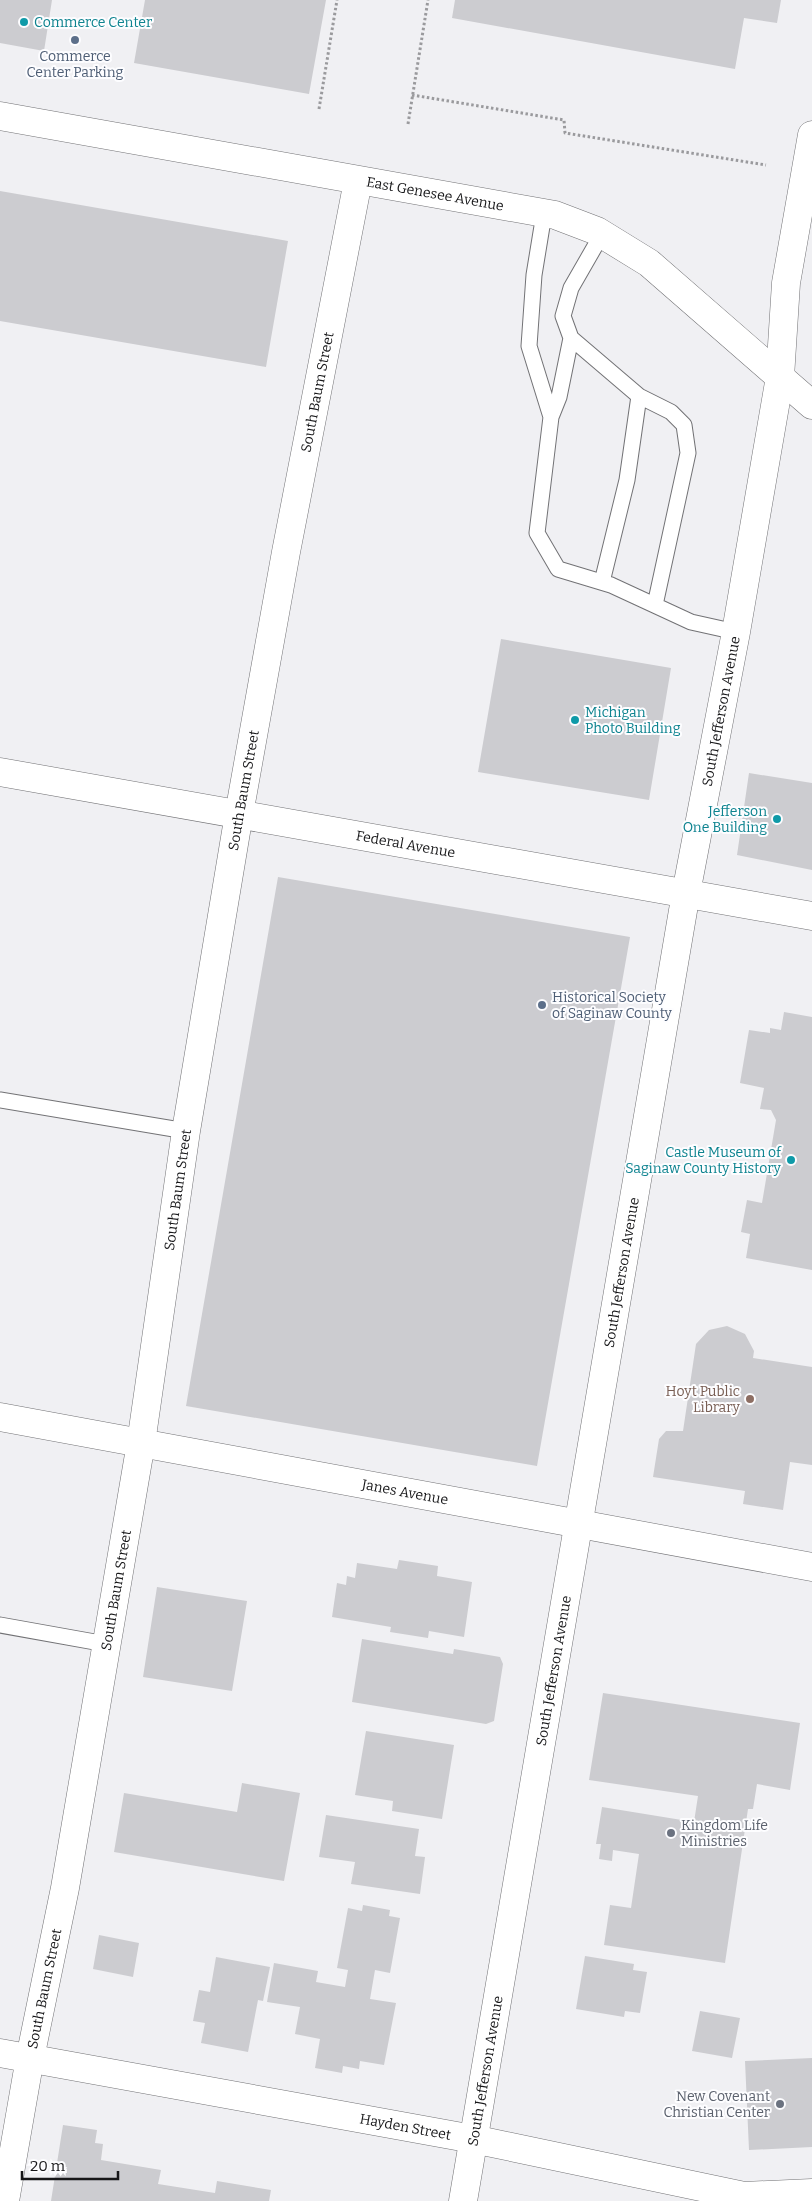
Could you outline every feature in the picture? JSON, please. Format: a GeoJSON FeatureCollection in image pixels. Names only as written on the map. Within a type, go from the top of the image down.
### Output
{"type":"FeatureCollection","features":[{"type":"Feature","properties":{"kind":"street","name":"East Genesee Avenue"},"geometry":{"type":"LineString","coordinates":[[0,116],[555,215],[602,234],[649,263],[812,405]]}},
{"type":"Feature","properties":{"kind":"street","name":"South Jefferson Avenue"},"geometry":{"type":"LineString","coordinates":[[463,2201],[489,2060],[686,893],[736,632],[780,377],[786,284],[812,135]]}},
{"type":"Feature","properties":{"kind":"street","name":"South Baum Street"},"geometry":{"type":"LineString","coordinates":[[5,2201],[30,2058],[64,1888],[141,1443],[186,1130],[239,814],[286,552],[358,181]]}},
{"type":"Feature","properties":{"kind":"street","name":"Federal Avenue"},"geometry":{"type":"LineString","coordinates":[[0,772],[812,916]]}},
{"type":"Feature","properties":{"kind":"street","name":"Janes Avenue"},"geometry":{"type":"LineString","coordinates":[[0,1417],[579,1522],[812,1567]]}},
{"type":"Feature","properties":{"kind":"street","name":"Hayden Street"},"geometry":{"type":"LineString","coordinates":[[0,2053],[473,2139],[744,2196],[812,2194]]}},
{"type":"Feature","properties":{"kind":"lane"},"geometry":{"type":"LineString","coordinates":[[544,214],[534,276],[529,346],[551,417]]}},
{"type":"Feature","properties":{"kind":"lane"},"geometry":{"type":"LineString","coordinates":[[602,234],[571,288],[563,316],[571,338],[639,396],[671,412],[684,425],[688,454],[654,605]]}},
{"type":"Feature","properties":{"kind":"lane"},"geometry":{"type":"LineString","coordinates":[[571,338],[559,397],[551,417],[537,533],[558,569],[602,582],[691,622],[736,632]]}},
{"type":"Feature","properties":{"kind":"lane"},"geometry":{"type":"LineString","coordinates":[[602,582],[628,480],[639,396]]}},
{"type":"Feature","properties":{"kind":"lane"},"geometry":{"type":"LineString","coordinates":[[0,1100],[186,1130]]}},
{"type":"Feature","properties":{"kind":"lane"},"geometry":{"type":"LineString","coordinates":[[0,1625],[106,1644]]}},
{"type":"Feature","properties":{"kind":"path"},"geometry":{"type":"LineString","coordinates":[[319,109],[337,0]]}},
{"type":"Feature","properties":{"kind":"path"},"geometry":{"type":"LineString","coordinates":[[408,124],[428,0]]}},
{"type":"Feature","properties":{"kind":"path"},"geometry":{"type":"LineString","coordinates":[[412,95],[564,120],[565,132],[766,165]]}},
{"type":"Feature","properties":{"kind":"building","name":"Commerce Center"},"geometry":{"type":"Polygon","coordinates":[[[0,0],[52,0],[44,51],[0,43],[0,0]]]}},
{"type":"Feature","properties":{"kind":"building"},"geometry":{"type":"Polygon","coordinates":[[[145,0],[326,0],[309,94],[134,63],[145,0]]]}},
{"type":"Feature","properties":{"kind":"building"},"geometry":{"type":"Polygon","coordinates":[[[455,0],[781,0],[777,23],[744,18],[735,69],[452,18],[455,0]]]}},
{"type":"Feature","properties":{"kind":"building"},"geometry":{"type":"Polygon","coordinates":[[[0,191],[288,241],[266,367],[0,321],[0,191]]]}},
{"type":"Feature","properties":{"kind":"building","name":"Michigan Photo Building"},"geometry":{"type":"Polygon","coordinates":[[[501,639],[671,668],[649,800],[478,772],[501,639]]]}},
{"type":"Feature","properties":{"kind":"building","name":"Jefferson One Building"},"geometry":{"type":"Polygon","coordinates":[[[749,773],[812,783],[812,870],[737,855],[749,773]]]}},
{"type":"Feature","properties":{"kind":"building"},"geometry":{"type":"Polygon","coordinates":[[[278,877],[630,937],[537,1466],[186,1406],[278,877]]]}},
{"type":"Feature","properties":{"kind":"building","name":"Castle Museum of Saginaw County History"},"geometry":{"type":"Polygon","coordinates":[[[784,1012],[812,1017],[812,1270],[746,1258],[750,1234],[741,1232],[747,1200],[762,1203],[776,1120],[771,1110],[760,1109],[764,1088],[740,1083],[749,1030],[770,1033],[770,1028],[781,1030],[784,1012]]]}},
{"type":"Feature","properties":{"kind":"building","name":"Hoyt Public Library"},"geometry":{"type":"Polygon","coordinates":[[[727,1326],[745,1334],[754,1351],[753,1358],[812,1367],[812,1465],[790,1462],[783,1510],[743,1504],[745,1491],[653,1477],[659,1439],[666,1431],[683,1431],[696,1344],[709,1330],[727,1326]]]}},
{"type":"Feature","properties":{"kind":"building"},"geometry":{"type":"Polygon","coordinates":[[[399,1560],[438,1566],[437,1576],[472,1582],[464,1637],[429,1631],[428,1638],[390,1632],[391,1627],[332,1617],[337,1583],[346,1585],[347,1576],[355,1578],[357,1563],[397,1569],[399,1560]]]}},
{"type":"Feature","properties":{"kind":"building"},"geometry":{"type":"Polygon","coordinates":[[[157,1587],[247,1601],[232,1691],[143,1677],[157,1587]]]}},
{"type":"Feature","properties":{"kind":"building"},"geometry":{"type":"Polygon","coordinates":[[[362,1639],[453,1654],[454,1649],[500,1657],[503,1664],[494,1721],[486,1724],[352,1702],[362,1639]]]}},
{"type":"Feature","properties":{"kind":"building","name":"Kingdom Life Ministries"},"geometry":{"type":"Polygon","coordinates":[[[603,1693],[800,1723],[790,1790],[757,1784],[753,1809],[748,1809],[725,1963],[604,1945],[610,1905],[631,1908],[639,1854],[613,1850],[612,1861],[599,1859],[601,1844],[596,1844],[602,1807],[694,1822],[698,1796],[589,1780],[603,1693]]]}},
{"type":"Feature","properties":{"kind":"building"},"geometry":{"type":"Polygon","coordinates":[[[366,1731],[454,1745],[442,1819],[392,1811],[393,1801],[355,1795],[366,1731]]]}},
{"type":"Feature","properties":{"kind":"building"},"geometry":{"type":"Polygon","coordinates":[[[242,1783],[300,1793],[284,1881],[114,1852],[124,1793],[237,1812],[242,1783]]]}},
{"type":"Feature","properties":{"kind":"building"},"geometry":{"type":"Polygon","coordinates":[[[326,1815],[419,1829],[415,1856],[425,1857],[420,1894],[351,1884],[355,1862],[319,1857],[326,1815]]]}},
{"type":"Feature","properties":{"kind":"building"},"geometry":{"type":"Polygon","coordinates":[[[363,1905],[390,1910],[389,1916],[400,1918],[390,1973],[375,1970],[370,1999],[396,2003],[384,2065],[360,2061],[359,2069],[343,2066],[342,2073],[315,2068],[320,2039],[295,2034],[300,2007],[267,2002],[274,1963],[318,1971],[316,1982],[345,1987],[348,1970],[337,1968],[348,1908],[362,1911],[363,1905]]]}},
{"type":"Feature","properties":{"kind":"building"},"geometry":{"type":"Polygon","coordinates":[[[99,1935],[139,1943],[133,1977],[93,1969],[99,1935]]]}},
{"type":"Feature","properties":{"kind":"building"},"geometry":{"type":"Polygon","coordinates":[[[585,1956],[634,1964],[633,1970],[647,1972],[640,2013],[625,2011],[624,2017],[576,2009],[585,1956]]]}},
{"type":"Feature","properties":{"kind":"building"},"geometry":{"type":"Polygon","coordinates":[[[216,1957],[270,1967],[263,2001],[258,2000],[248,2052],[201,2043],[205,2023],[193,2021],[199,1990],[210,1992],[216,1957]]]}},
{"type":"Feature","properties":{"kind":"building"},"geometry":{"type":"Polygon","coordinates":[[[700,2011],[740,2018],[732,2058],[692,2051],[700,2011]]]}},
{"type":"Feature","properties":{"kind":"building","name":"New Covenant Christian Center"},"geometry":{"type":"Polygon","coordinates":[[[812,2058],[812,2147],[749,2150],[745,2061],[812,2058]]]}},
{"type":"Feature","properties":{"kind":"building"},"geometry":{"type":"Polygon","coordinates":[[[63,2125],[97,2130],[95,2143],[103,2144],[101,2160],[161,2170],[158,2184],[215,2193],[217,2181],[271,2190],[269,2201],[51,2201],[63,2125]]]}},
{"type":"Feature","properties":{"kind":"place","name":"Commerce Center"},"geometry":{"type":"Point","coordinates":[24,22]}},
{"type":"Feature","properties":{"kind":"place","name":"Commerce Center Parking"},"geometry":{"type":"Point","coordinates":[75,40]}},
{"type":"Feature","properties":{"kind":"place","name":"Michigan Photo Building"},"geometry":{"type":"Point","coordinates":[575,720]}},
{"type":"Feature","properties":{"kind":"place","name":"Jefferson One Building"},"geometry":{"type":"Point","coordinates":[777,819]}},
{"type":"Feature","properties":{"kind":"place","name":"Historical Society of Saginaw County"},"geometry":{"type":"Point","coordinates":[542,1005]}},
{"type":"Feature","properties":{"kind":"place","name":"Castle Museum of Saginaw County History"},"geometry":{"type":"Point","coordinates":[791,1160]}},
{"type":"Feature","properties":{"kind":"place","name":"Hoyt Public Library"},"geometry":{"type":"Point","coordinates":[750,1399]}},
{"type":"Feature","properties":{"kind":"place","name":"Kingdom Life Ministries"},"geometry":{"type":"Point","coordinates":[671,1833]}},
{"type":"Feature","properties":{"kind":"place","name":"New Covenant Christian Center"},"geometry":{"type":"Point","coordinates":[780,2104]}}]}
